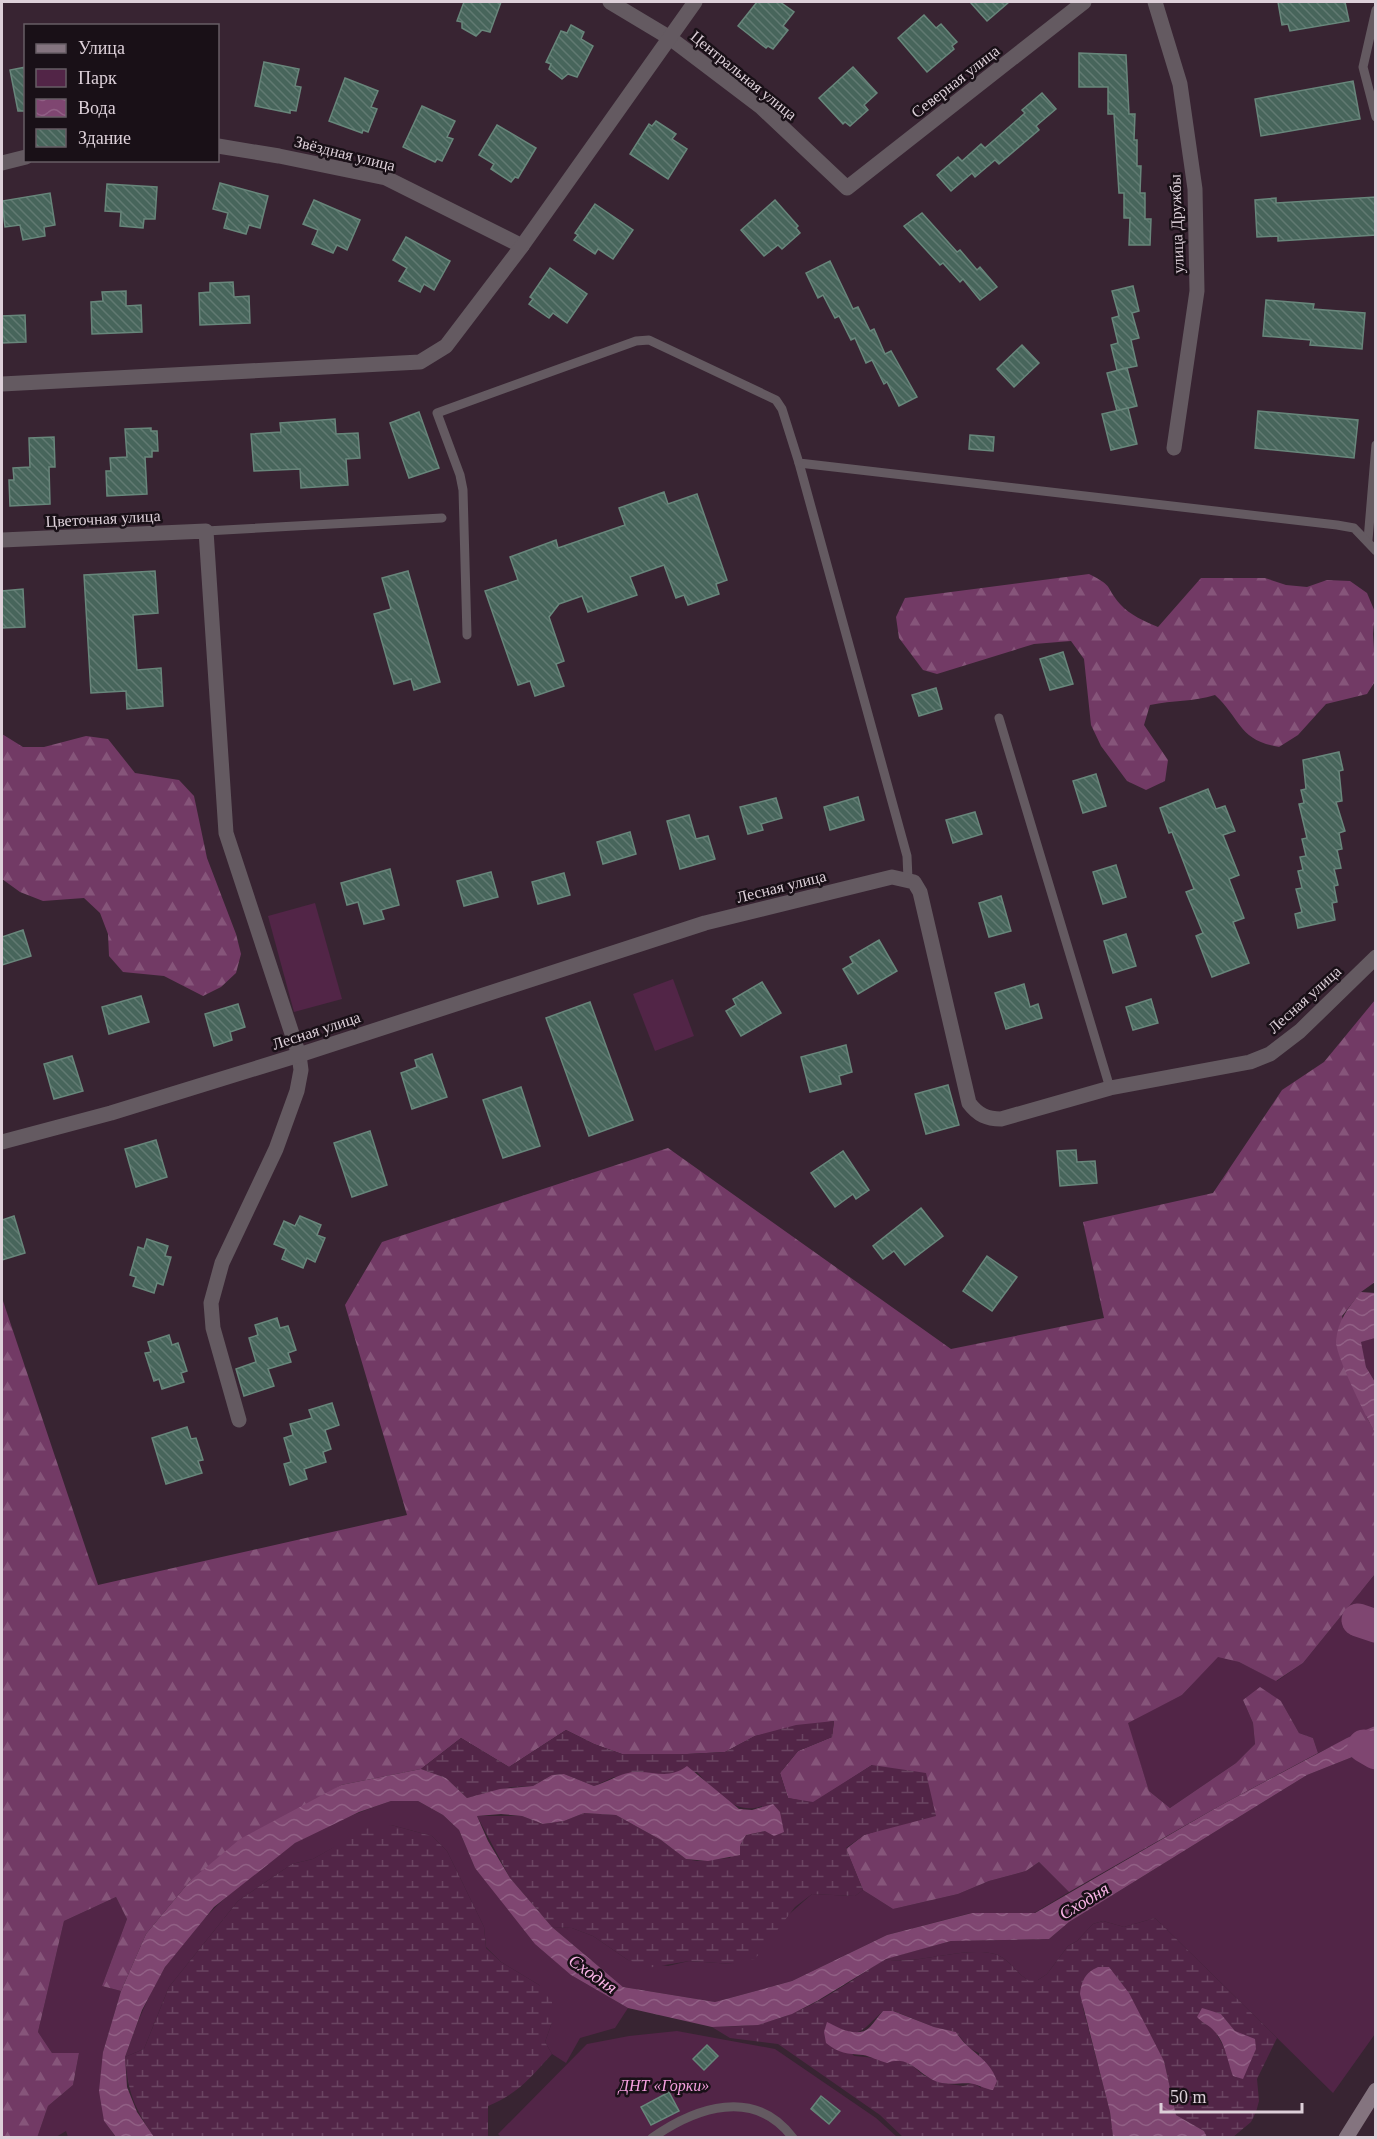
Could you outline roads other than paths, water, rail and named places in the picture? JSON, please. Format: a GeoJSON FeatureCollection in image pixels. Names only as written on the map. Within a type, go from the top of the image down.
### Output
{"type":"FeatureCollection","features":[{"type":"Feature","properties":{"kind":"main road"},"geometry":{"type":"LineString","coordinates":[[1347,2138],[1376,2090]]}},
{"type":"Feature","properties":{"kind":"street","name":"Центральная улица"},"geometry":{"type":"LineString","coordinates":[[610,2],[670,38],[761,107],[847,188]]}},
{"type":"Feature","properties":{"kind":"street"},"geometry":{"type":"LineString","coordinates":[[2,384],[420,362],[446,346],[522,246],[695,2]]}},
{"type":"Feature","properties":{"kind":"street","name":"Северная улица"},"geometry":{"type":"LineString","coordinates":[[847,188],[1084,2]]}},
{"type":"Feature","properties":{"kind":"street","name":"улица Дружбы"},"geometry":{"type":"LineString","coordinates":[[1155,2],[1180,84],[1195,189],[1197,291],[1174,448]]}},
{"type":"Feature","properties":{"kind":"street","name":"Звёздная улица"},"geometry":{"type":"LineString","coordinates":[[219,146],[386,178],[522,246]]}},
{"type":"Feature","properties":{"kind":"street"},"geometry":{"type":"LineString","coordinates":[[2,163],[24,158]]}},
{"type":"Feature","properties":{"kind":"street"},"geometry":{"type":"LineString","coordinates":[[206,531],[226,833],[299,1055],[301,1070],[297,1091],[276,1149],[222,1263],[211,1304],[213,1328],[239,1420]]}},
{"type":"Feature","properties":{"kind":"street","name":"Цветочная улица"},"geometry":{"type":"LineString","coordinates":[[2,540],[206,531]]}},
{"type":"Feature","properties":{"kind":"street","name":"Лесная улица"},"geometry":{"type":"LineString","coordinates":[[2,1142],[111,1113],[299,1055],[705,923],[892,877],[914,882],[920,892],[969,1103],[975,1110],[991,1119],[1001,1119],[1110,1088],[1250,1062],[1270,1054],[1300,1031],[1376,957]]}},
{"type":"Feature","properties":{"kind":"lane"},"geometry":{"type":"LineString","coordinates":[[1376,10],[1363,67],[1376,117]]}},
{"type":"Feature","properties":{"kind":"lane"},"geometry":{"type":"LineString","coordinates":[[467,635],[463,490],[460,475],[437,413],[636,341],[649,340],[776,400],[782,409],[799,463],[908,856],[908,879]]}},
{"type":"Feature","properties":{"kind":"lane"},"geometry":{"type":"LineString","coordinates":[[1368,540],[1376,445]]}},
{"type":"Feature","properties":{"kind":"lane"},"geometry":{"type":"LineString","coordinates":[[799,463],[1337,525],[1354,528],[1368,540],[1376,551]]}},
{"type":"Feature","properties":{"kind":"lane"},"geometry":{"type":"LineString","coordinates":[[206,531],[442,518]]}},
{"type":"Feature","properties":{"kind":"lane"},"geometry":{"type":"LineString","coordinates":[[999,718],[1110,1088]]}},
{"type":"Feature","properties":{"kind":"lane"},"geometry":{"type":"LineString","coordinates":[[652,2138],[671,2124],[704,2111],[741,2105],[764,2113],[786,2128],[793,2138]]}},
{"type":"Feature","properties":{"kind":"water"},"geometry":{"type":"Polygon","coordinates":[[[1361,1292],[1375,1293],[1375,1338],[1361,1342],[1366,1367],[1375,1382],[1375,1432],[1346,1372],[1336,1341],[1341,1320],[1361,1292]]]}},
{"type":"Feature","properties":{"kind":"water"},"geometry":{"type":"Polygon","coordinates":[[[1375,1726],[1375,1748],[1307,1775],[1069,1922],[1049,1939],[951,1941],[886,1959],[792,2014],[758,2025],[712,2027],[628,2008],[571,1975],[535,1944],[475,1868],[459,1830],[443,1815],[418,1801],[391,1801],[359,1812],[295,1843],[214,1907],[165,1967],[142,2010],[125,2057],[127,2087],[137,2112],[154,2137],[116,2137],[104,2121],[99,2091],[103,2052],[121,1991],[146,1934],[190,1881],[240,1839],[341,1785],[421,1769],[446,1778],[467,1798],[500,1789],[533,1786],[552,1775],[564,1774],[594,1786],[630,1773],[668,1774],[687,1766],[739,1809],[752,1810],[773,1804],[780,1812],[784,1832],[774,1836],[765,1831],[746,1835],[740,1845],[740,1855],[708,1861],[686,1859],[661,1840],[616,1815],[584,1813],[564,1821],[543,1824],[522,1816],[501,1814],[477,1816],[488,1841],[510,1878],[552,1927],[623,1987],[715,2002],[792,1981],[887,1935],[972,1913],[1035,1913],[1221,1805],[1347,1738],[1375,1726]]]}},
{"type":"Feature","properties":{"kind":"water"},"geometry":{"type":"Polygon","coordinates":[[[1098,1967],[1109,1967],[1129,1993],[1164,2061],[1176,2115],[1204,2131],[1207,2137],[1113,2137],[1110,2112],[1080,1994],[1085,1978],[1098,1967]]]}},
{"type":"Feature","properties":{"kind":"water"},"geometry":{"type":"Polygon","coordinates":[[[1202,2008],[1221,2014],[1235,2031],[1255,2039],[1256,2049],[1243,2079],[1233,2076],[1218,2036],[1197,2017],[1202,2008]]]}},
{"type":"Feature","properties":{"kind":"water"},"geometry":{"type":"Polygon","coordinates":[[[883,2011],[893,2011],[934,2027],[956,2032],[966,2045],[989,2066],[997,2081],[993,2090],[971,2083],[942,2083],[902,2061],[887,2063],[843,2052],[826,2043],[824,2032],[827,2022],[849,2031],[860,2032],[870,2027],[883,2011]]]}},
{"type":"Feature","properties":{"kind":"waterway"},"geometry":{"type":"LineString","coordinates":[[1358,1620],[1376,1626]]}},
{"type":"Feature","properties":{"kind":"waterway","name":"Сходня"},"geometry":{"type":"LineString","coordinates":[[1364,1746],[1376,1753]]}},
{"type":"Feature","properties":{"kind":"park label","name":"ДНТ «Горки»"},"geometry":{"type":"Point","coordinates":[664,2085]}}]}
